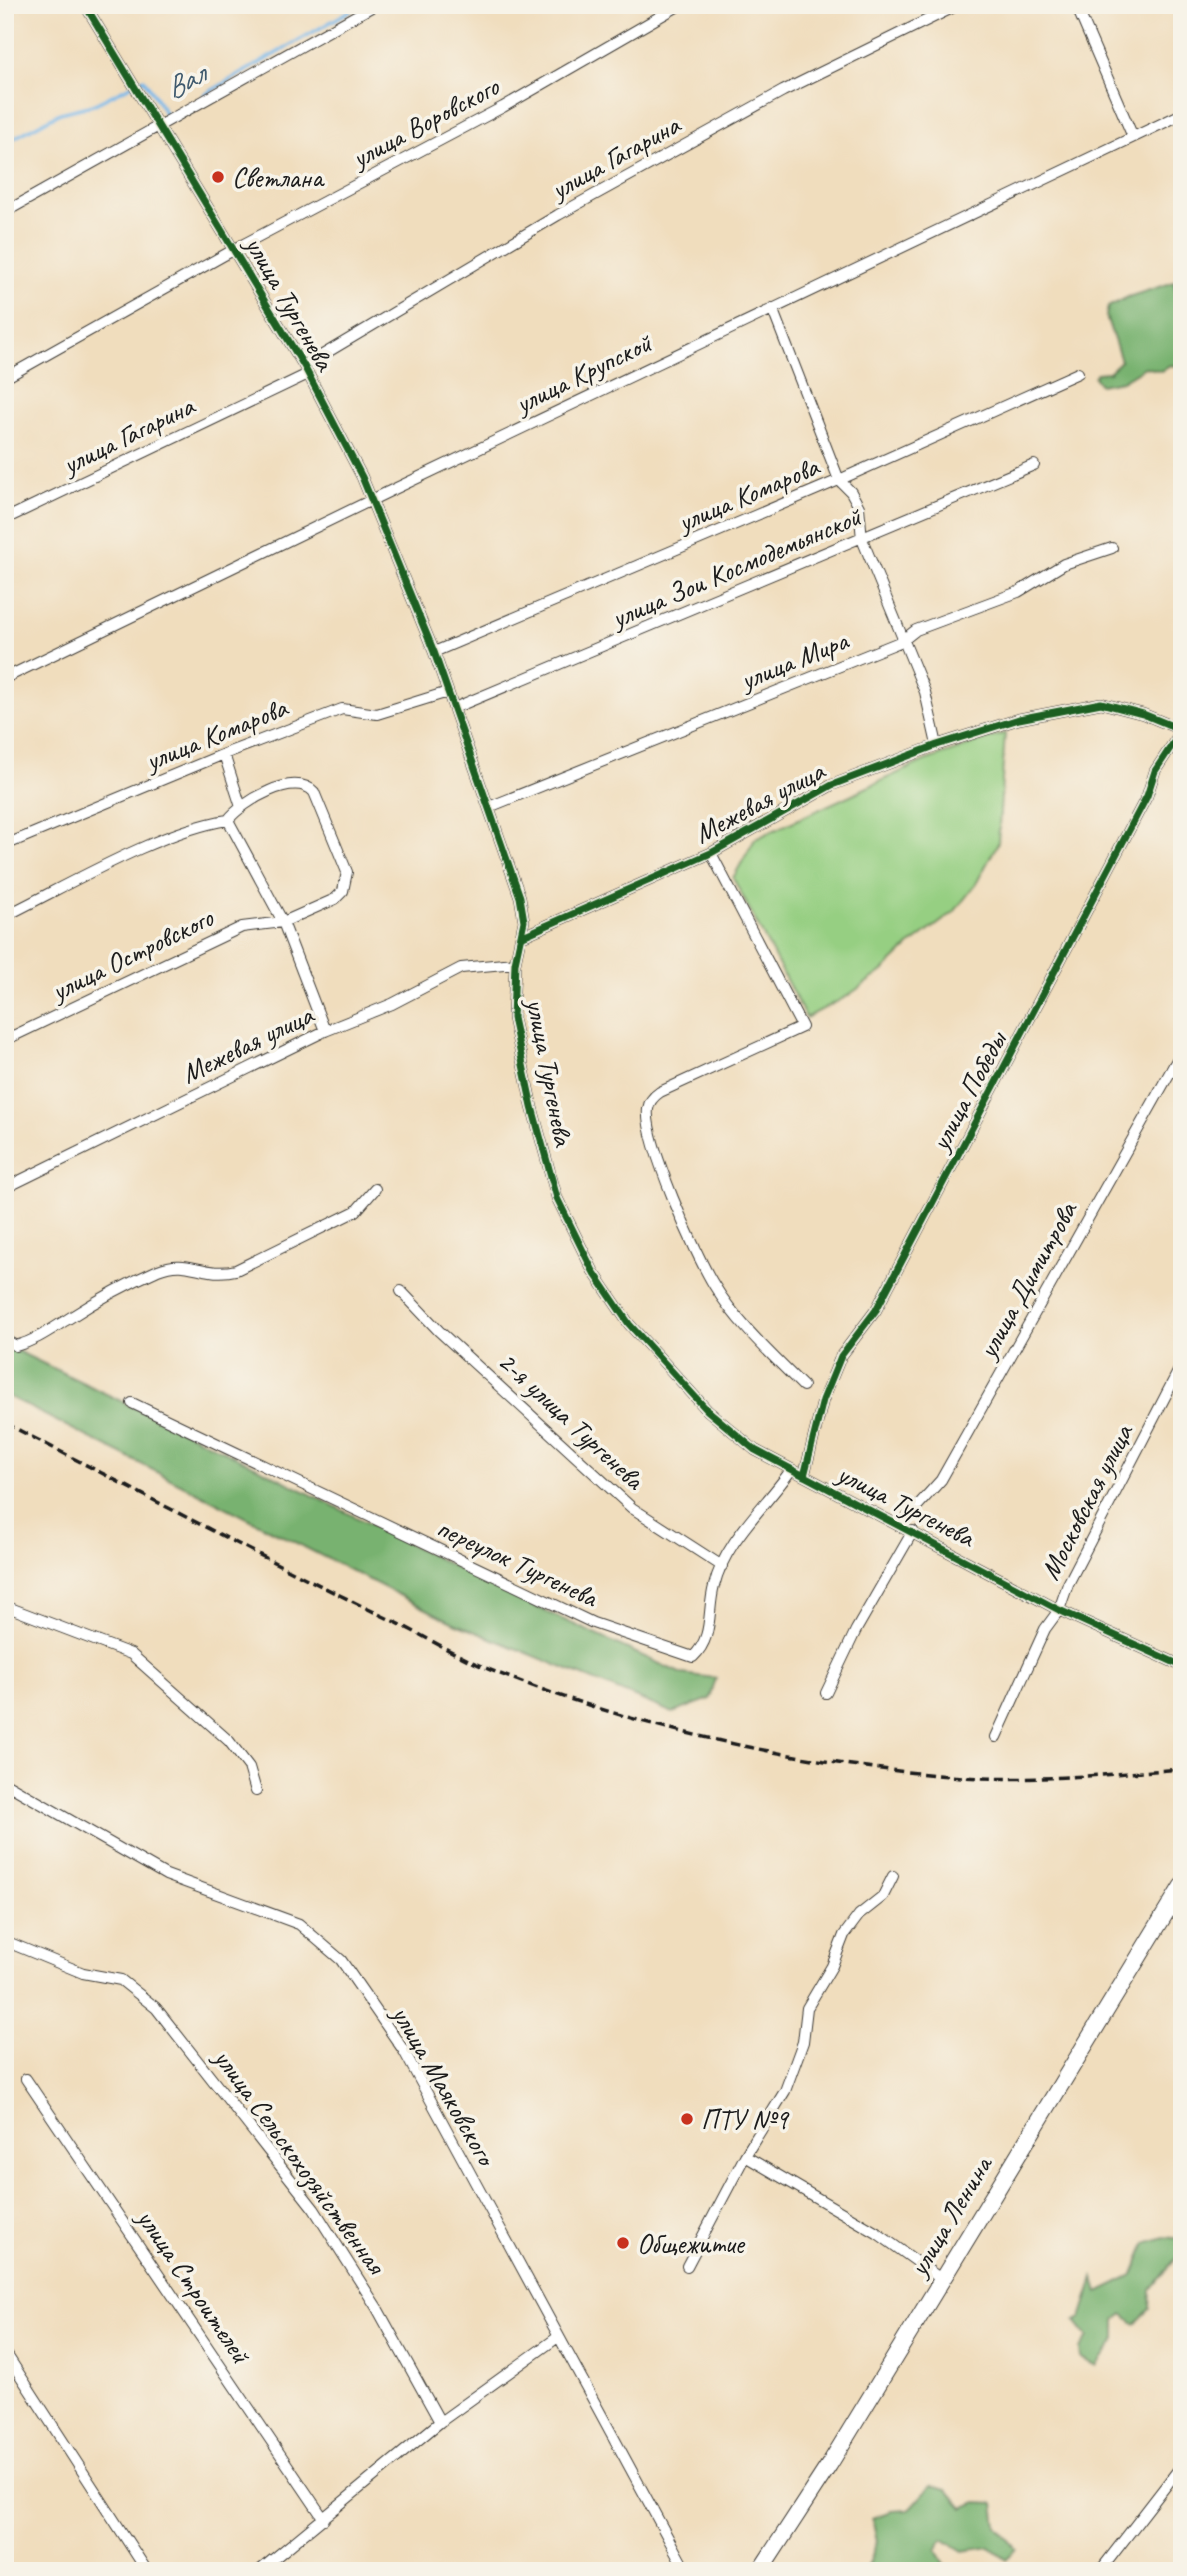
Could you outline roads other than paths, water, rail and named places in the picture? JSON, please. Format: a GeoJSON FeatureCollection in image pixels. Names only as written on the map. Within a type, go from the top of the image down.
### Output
{"type":"FeatureCollection","features":[{"type":"Feature","properties":{"kind":"main road","name":"улица Ленина"},"geometry":{"type":"LineString","coordinates":[[760,2571],[829,2465],[1182,1886]]}},
{"type":"Feature","properties":{"kind":"street","name":"улица Тургенева"},"geometry":{"type":"LineString","coordinates":[[85,5],[306,370],[372,501],[434,652],[520,897],[523,936],[515,963],[513,1018],[532,1107],[557,1198],[593,1271],[629,1324],[708,1410],[755,1450],[901,1524],[1059,1610],[1182,1666]]}},
{"type":"Feature","properties":{"kind":"street"},"geometry":{"type":"LineString","coordinates":[[5,212],[375,5]]}},
{"type":"Feature","properties":{"kind":"street","name":"улица Воровского"},"geometry":{"type":"LineString","coordinates":[[5,378],[235,250],[503,107],[680,5]]}},
{"type":"Feature","properties":{"kind":"street","name":"улица Гагарина"},"geometry":{"type":"LineString","coordinates":[[5,519],[306,370],[558,215],[737,116],[958,5]]}},
{"type":"Feature","properties":{"kind":"street"},"geometry":{"type":"LineString","coordinates":[[1076,5],[1133,136]]}},
{"type":"Feature","properties":{"kind":"street","name":"улица Крупской"},"geometry":{"type":"LineString","coordinates":[[5,678],[772,308],[1182,114]]}},
{"type":"Feature","properties":{"kind":"street"},"geometry":{"type":"LineString","coordinates":[[772,308],[839,480],[851,492],[859,507],[862,539],[925,692],[937,745]]}},
{"type":"Feature","properties":{"kind":"street","name":"улица Комарова"},"geometry":{"type":"LineString","coordinates":[[434,652],[839,480],[1077,373]]}},
{"type":"Feature","properties":{"kind":"street","name":"улица Зои Космодемьянской"},"geometry":{"type":"LineString","coordinates":[[454,708],[1034,465]]}},
{"type":"Feature","properties":{"kind":"street","name":"улица Мира"},"geometry":{"type":"LineString","coordinates":[[489,807],[902,641],[916,630],[1018,592],[1065,564],[1112,548]]}},
{"type":"Feature","properties":{"kind":"street","name":"улица Комарова"},"geometry":{"type":"LineString","coordinates":[[5,845],[224,754],[342,709],[377,714],[448,692]]}},
{"type":"Feature","properties":{"kind":"street","name":"Межевая улица"},"geometry":{"type":"LineString","coordinates":[[523,936],[711,853],[832,785],[937,745],[1020,719],[1101,703],[1143,713],[1182,730]]}},
{"type":"Feature","properties":{"kind":"street","name":"улица Победы"},"geometry":{"type":"LineString","coordinates":[[804,1476],[823,1400],[841,1356],[876,1310],[1147,796],[1155,771],[1182,730]]}},
{"type":"Feature","properties":{"kind":"street"},"geometry":{"type":"LineString","coordinates":[[5,916],[150,845],[210,822],[228,820],[240,804],[224,754]]}},
{"type":"Feature","properties":{"kind":"street","name":"улица Островского"},"geometry":{"type":"LineString","coordinates":[[5,1040],[242,926],[283,922],[335,898],[347,884],[347,872],[314,792],[309,786],[297,783],[240,804]]}},
{"type":"Feature","properties":{"kind":"street"},"geometry":{"type":"LineString","coordinates":[[228,820],[283,922],[325,1031]]}},
{"type":"Feature","properties":{"kind":"street"},"geometry":{"type":"LineString","coordinates":[[711,853],[802,1027],[660,1092],[647,1111],[651,1137],[669,1188],[714,1286],[759,1341],[803,1386]]}},
{"type":"Feature","properties":{"kind":"street","name":"Межевая улица"},"geometry":{"type":"LineString","coordinates":[[5,1188],[325,1031],[392,1004],[461,968],[515,963]]}},
{"type":"Feature","properties":{"kind":"street","name":"улица Димитрова"},"geometry":{"type":"LineString","coordinates":[[901,1524],[941,1480],[1182,1051]]}},
{"type":"Feature","properties":{"kind":"street"},"geometry":{"type":"LineString","coordinates":[[5,1340],[16,1346],[37,1340],[70,1318],[159,1269],[178,1264],[218,1274],[236,1270],[356,1211],[375,1189]]}},
{"type":"Feature","properties":{"kind":"street","name":"2-я улица Тургенева"},"geometry":{"type":"LineString","coordinates":[[401,1291],[439,1331],[632,1508],[722,1566]]}},
{"type":"Feature","properties":{"kind":"street","name":"Московская улица"},"geometry":{"type":"LineString","coordinates":[[996,1737],[1045,1629],[1059,1610],[1068,1584],[1182,1364]]}},
{"type":"Feature","properties":{"kind":"street","name":"переулок Тургенева"},"geometry":{"type":"LineString","coordinates":[[132,1404],[593,1623],[694,1657],[701,1650],[708,1631],[714,1584],[722,1566],[749,1522],[791,1470]]}},
{"type":"Feature","properties":{"kind":"street"},"geometry":{"type":"LineString","coordinates":[[825,1693],[856,1630],[913,1531]]}},
{"type":"Feature","properties":{"kind":"street"},"geometry":{"type":"LineString","coordinates":[[5,1606],[131,1654],[229,1741],[249,1767],[256,1791]]}},
{"type":"Feature","properties":{"kind":"street","name":"улица Маяковского"},"geometry":{"type":"LineString","coordinates":[[5,1783],[166,1875],[299,1924],[341,1960],[404,2051],[685,2571]]}},
{"type":"Feature","properties":{"kind":"street"},"geometry":{"type":"LineString","coordinates":[[687,2266],[745,2156],[785,2091],[803,2042],[807,2008],[832,1966],[844,1935],[859,1915],[883,1896],[893,1876]]}},
{"type":"Feature","properties":{"kind":"street","name":"улица Сельскохозяйственная"},"geometry":{"type":"LineString","coordinates":[[5,1941],[83,1973],[121,1980],[165,2018],[314,2209],[377,2308],[440,2422]]}},
{"type":"Feature","properties":{"kind":"street","name":"улица Строителей"},"geometry":{"type":"LineString","coordinates":[[26,2079],[324,2519]]}},
{"type":"Feature","properties":{"kind":"street"},"geometry":{"type":"LineString","coordinates":[[745,2156],[877,2234],[942,2279]]}},
{"type":"Feature","properties":{"kind":"street"},"geometry":{"type":"LineString","coordinates":[[259,2571],[440,2422],[558,2337]]}},
{"type":"Feature","properties":{"kind":"street"},"geometry":{"type":"LineString","coordinates":[[5,2352],[147,2571]]}},
{"type":"Feature","properties":{"kind":"street"},"geometry":{"type":"LineString","coordinates":[[1100,2571],[1182,2465]]}},
{"type":"Feature","properties":{"kind":"waterway","name":"Вал"},"geometry":{"type":"LineString","coordinates":[[204,95],[360,5]]}},
{"type":"Feature","properties":{"kind":"waterway","name":"Вал"},"geometry":{"type":"LineString","coordinates":[[5,143],[60,113],[93,105],[144,79],[167,116]]}},
{"type":"Feature","properties":{"kind":"railway"},"geometry":{"type":"LineString","coordinates":[[5,1423],[471,1661],[554,1694],[611,1712],[668,1728],[785,1754],[844,1764],[962,1777],[1017,1779],[1182,1769]]}},
{"type":"Feature","properties":{"kind":"place","name":"Светлана"},"geometry":{"type":"Point","coordinates":[218,177]}},
{"type":"Feature","properties":{"kind":"place","name":"ПТУ №9"},"geometry":{"type":"Point","coordinates":[687,2119]}},
{"type":"Feature","properties":{"kind":"place","name":"Общежитие"},"geometry":{"type":"Point","coordinates":[623,2243]}}]}
